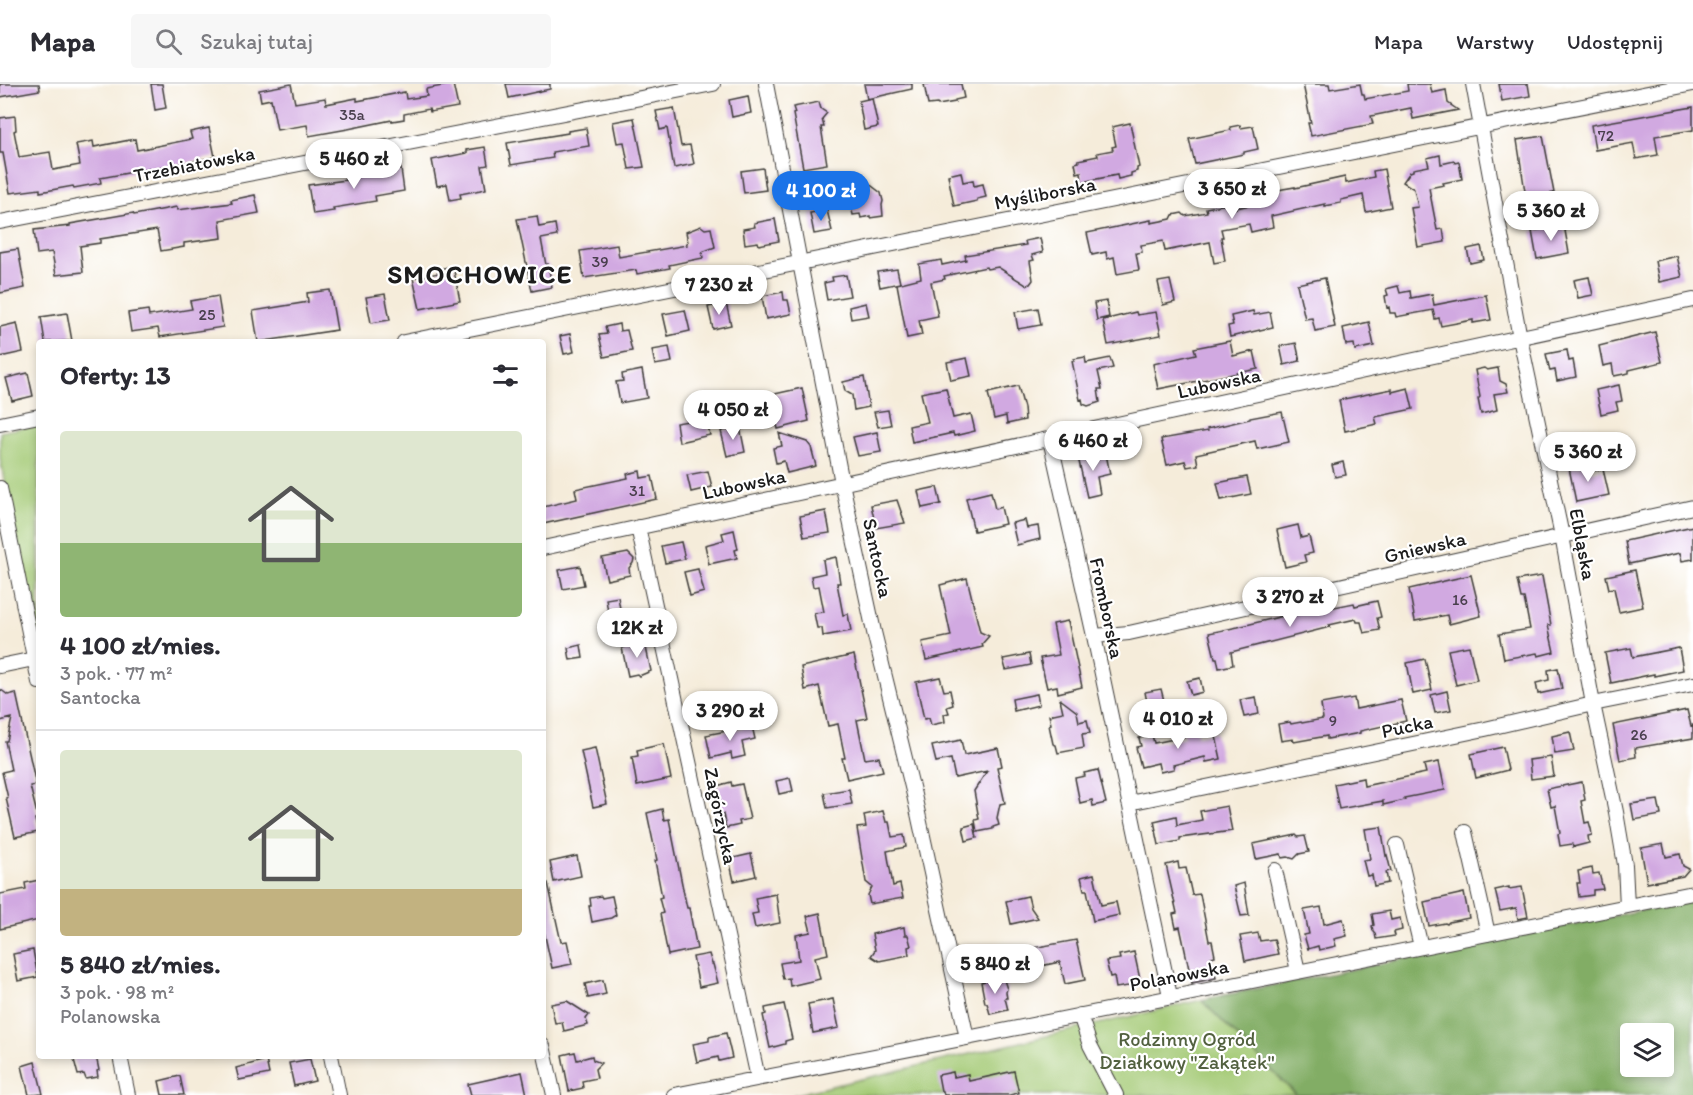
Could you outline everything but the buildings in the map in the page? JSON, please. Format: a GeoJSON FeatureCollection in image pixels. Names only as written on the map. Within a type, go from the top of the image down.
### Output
{"type":"FeatureCollection","features":[{"type":"Feature","properties":{"kind":"street","name":"Trzebiatowska"},"geometry":{"type":"LineString","coordinates":[[0,222],[713,84]]}},
{"type":"Feature","properties":{"kind":"street","name":"Santocka"},"geometry":{"type":"LineString","coordinates":[[766,84],[842,483],[967,1038]]}},
{"type":"Feature","properties":{"kind":"street","name":"Elbląska"},"geometry":{"type":"LineString","coordinates":[[1473,84],[1520,338],[1562,536],[1593,704],[1616,812],[1623,855],[1627,906]]}},
{"type":"Feature","properties":{"kind":"street","name":"Myśliborska"},"geometry":{"type":"LineString","coordinates":[[419,339],[1693,84]]}},
{"type":"Feature","properties":{"kind":"street","name":"Lubowska"},"geometry":{"type":"LineString","coordinates":[[546,547],[1693,300]]}},
{"type":"Feature","properties":{"kind":"street"},"geometry":{"type":"LineString","coordinates":[[0,424],[36,417]]}},
{"type":"Feature","properties":{"kind":"street","name":"Fromborska"},"geometry":{"type":"LineString","coordinates":[[1050,439],[1170,996]]}},
{"type":"Feature","properties":{"kind":"street"},"geometry":{"type":"LineString","coordinates":[[0,488],[36,659],[0,666]]}},
{"type":"Feature","properties":{"kind":"street","name":"Gniewska"},"geometry":{"type":"LineString","coordinates":[[1094,636],[1129,633],[1693,507]]}},
{"type":"Feature","properties":{"kind":"street","name":"Zagórzycka"},"geometry":{"type":"LineString","coordinates":[[638,527],[758,1078]]}},
{"type":"Feature","properties":{"kind":"street","name":"Pucka"},"geometry":{"type":"LineString","coordinates":[[1129,803],[1693,684]]}},
{"type":"Feature","properties":{"kind":"street"},"geometry":{"type":"LineString","coordinates":[[1465,832],[1488,933]]}},
{"type":"Feature","properties":{"kind":"street"},"geometry":{"type":"LineString","coordinates":[[1397,845],[1420,947]]}},
{"type":"Feature","properties":{"kind":"street"},"geometry":{"type":"LineString","coordinates":[[1275,870],[1298,971]]}},
{"type":"Feature","properties":{"kind":"street","name":"Polanowska"},"geometry":{"type":"LineString","coordinates":[[674,1095],[1693,892]]}},
{"type":"Feature","properties":{"kind":"street"},"geometry":{"type":"LineString","coordinates":[[1080,1015],[1090,1045],[1116,1095]]}},
{"type":"Feature","properties":{"kind":"street"},"geometry":{"type":"LineString","coordinates":[[121,1059],[128,1095]]}},
{"type":"Feature","properties":{"kind":"street"},"geometry":{"type":"LineString","coordinates":[[332,1059],[339,1095]]}},
{"type":"Feature","properties":{"kind":"street"},"geometry":{"type":"LineString","coordinates":[[546,1059],[554,1095]]}},
{"type":"Feature","properties":{"kind":"green space"},"geometry":{"type":"Polygon","coordinates":[[[36,425],[36,641],[31,628],[0,458],[0,432],[36,425]]]}},
{"type":"Feature","properties":{"kind":"green space"},"geometry":{"type":"Polygon","coordinates":[[[1693,900],[1693,1095],[1297,1095],[1201,1000],[1693,900]]]}},
{"type":"Feature","properties":{"kind":"green space","name":"Rodzinny Ogród Działkowy \"Zakątek\""},"geometry":{"type":"Polygon","coordinates":[[[1201,1000],[1296,1095],[793,1095],[1201,1000]]]}},
{"type":"Feature","properties":{"kind":"district","name":"SMOCHOWICE"},"geometry":{"type":"Point","coordinates":[480,274]}}]}
